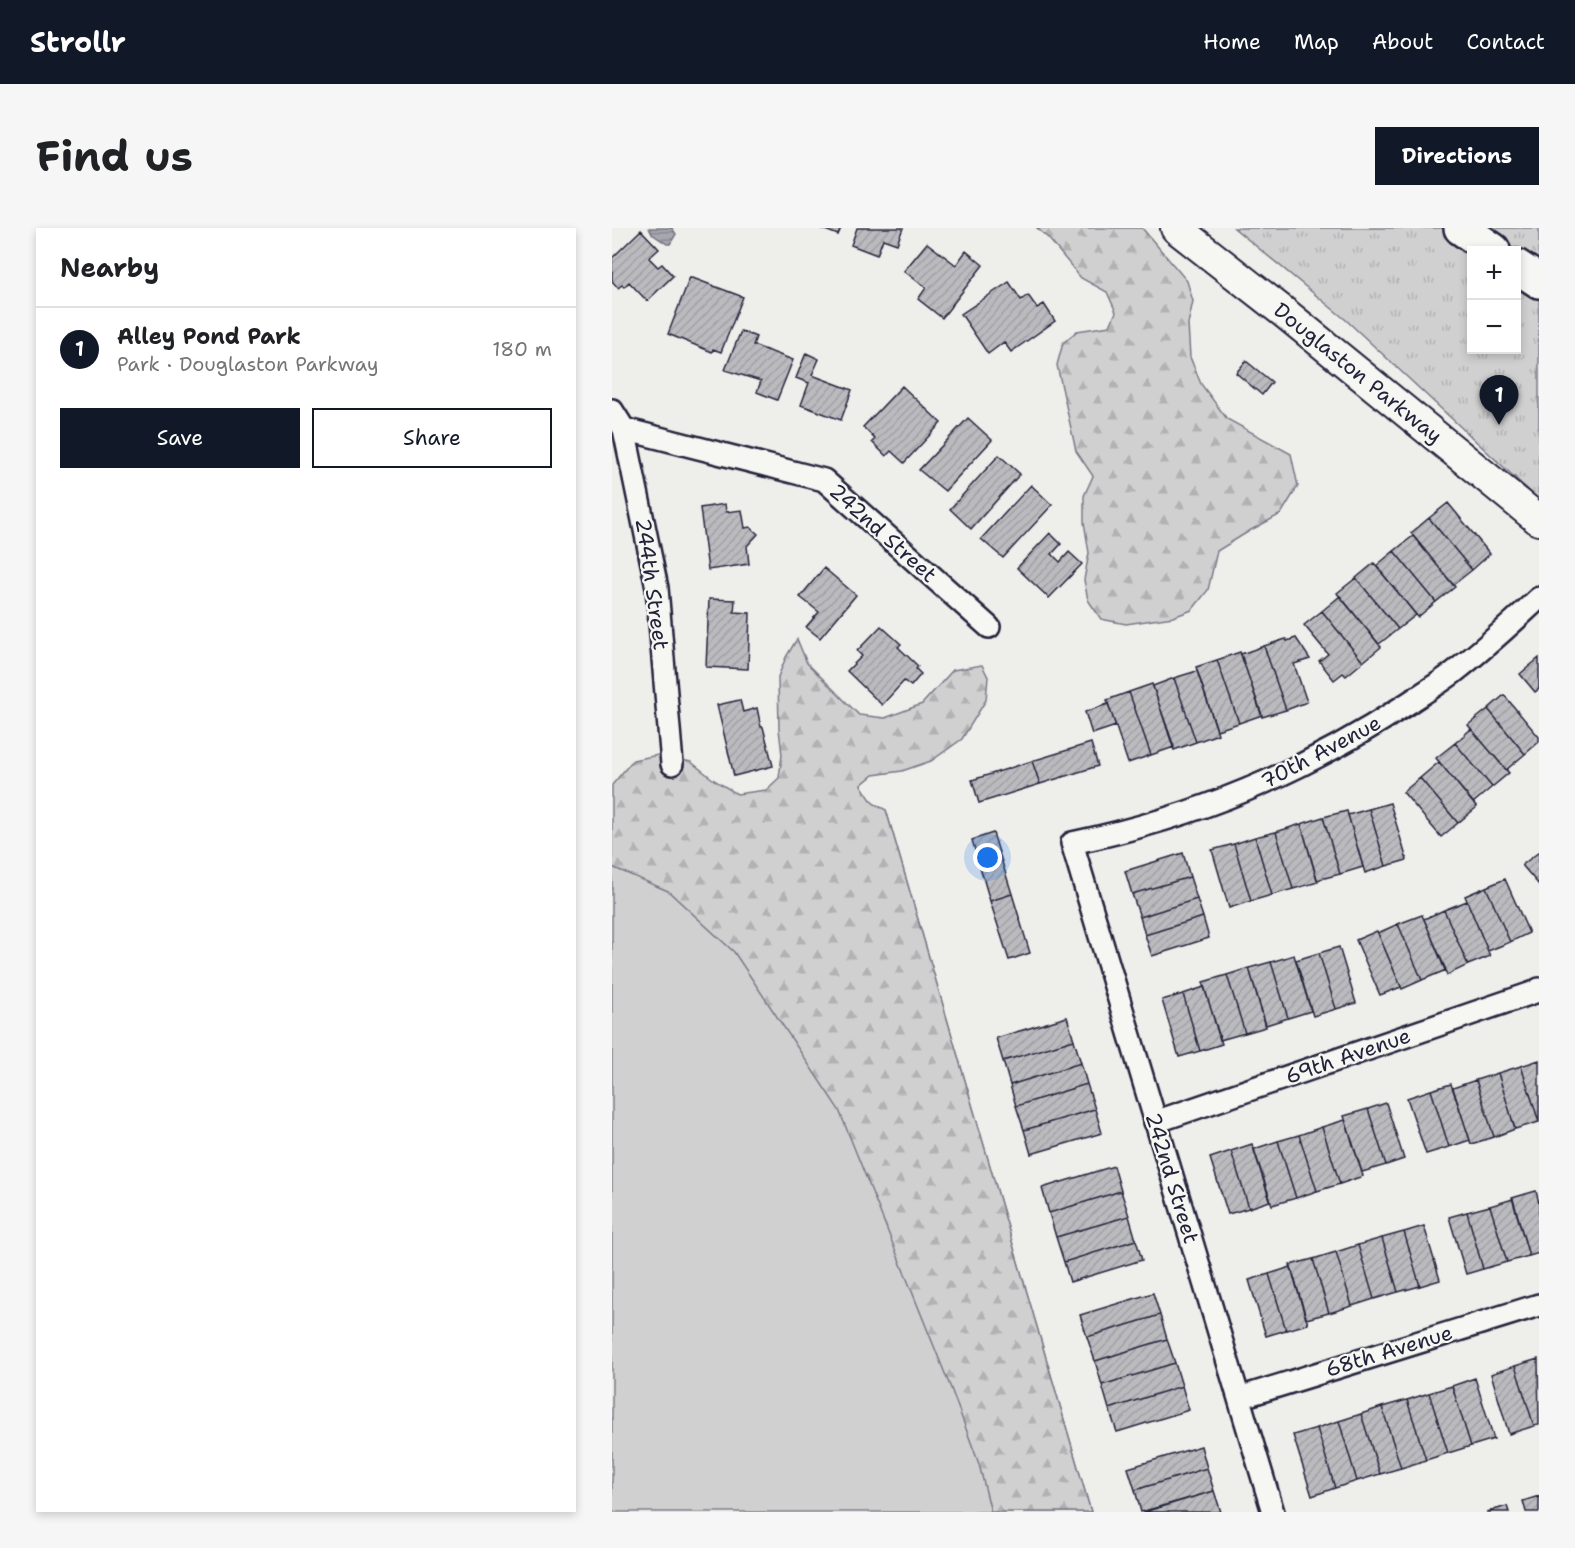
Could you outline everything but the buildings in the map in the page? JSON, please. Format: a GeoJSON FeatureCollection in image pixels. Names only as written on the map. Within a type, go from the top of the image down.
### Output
{"type":"FeatureCollection","features":[{"type":"Feature","properties":{"kind":"highway"},"geometry":{"type":"LineString","coordinates":[[1461,228],[1487,246]]}},
{"type":"Feature","properties":{"kind":"highway"},"geometry":{"type":"LineString","coordinates":[[1521,269],[1539,282]]}},
{"type":"Feature","properties":{"kind":"main road","name":"Douglaston Parkway"},"geometry":{"type":"LineString","coordinates":[[1176,228],[1286,314],[1539,520]]}},
{"type":"Feature","properties":{"kind":"street","name":"244th Street"},"geometry":{"type":"LineString","coordinates":[[612,410],[624,429],[657,588],[672,764]]}},
{"type":"Feature","properties":{"kind":"street","name":"242nd Street"},"geometry":{"type":"LineString","coordinates":[[624,429],[824,480],[989,627]]}},
{"type":"Feature","properties":{"kind":"street","name":"70th Avenue"},"geometry":{"type":"LineString","coordinates":[[1072,843],[1185,814],[1245,792],[1303,765],[1360,735],[1450,675],[1493,641],[1539,598]]}},
{"type":"Feature","properties":{"kind":"street","name":"242nd Street"},"geometry":{"type":"LineString","coordinates":[[1072,843],[1274,1512]]}},
{"type":"Feature","properties":{"kind":"street","name":"69th Avenue"},"geometry":{"type":"LineString","coordinates":[[1155,1122],[1539,989]]}},
{"type":"Feature","properties":{"kind":"street","name":"68th Avenue"},"geometry":{"type":"LineString","coordinates":[[1239,1398],[1539,1305]]}},
{"type":"Feature","properties":{"kind":"green space"},"geometry":{"type":"Polygon","coordinates":[[[1037,228],[1142,228],[1187,281],[1193,301],[1188,324],[1190,357],[1201,384],[1227,419],[1291,454],[1298,486],[1281,514],[1217,551],[1208,590],[1192,610],[1173,617],[1126,624],[1101,619],[1088,600],[1084,580],[1089,553],[1084,522],[1084,496],[1093,476],[1076,451],[1057,365],[1063,343],[1077,331],[1110,326],[1116,312],[1107,292],[1081,278],[1037,228]]]}},
{"type":"Feature","properties":{"kind":"green space"},"geometry":{"type":"Polygon","coordinates":[[[1234,228],[1539,228],[1539,500],[1346,320],[1234,228]]]}},
{"type":"Feature","properties":{"kind":"green space"},"geometry":{"type":"Polygon","coordinates":[[[797,639],[807,663],[859,715],[885,718],[922,704],[953,670],[982,665],[988,677],[986,700],[962,739],[931,761],[902,771],[873,775],[861,785],[873,803],[886,810],[1091,1512],[991,1512],[979,1464],[952,1391],[839,1110],[734,952],[668,891],[612,867],[612,785],[633,760],[658,755],[691,762],[737,794],[766,790],[779,778],[782,755],[778,677],[797,639]]]}},
{"type":"Feature","properties":{"kind":"green space"},"geometry":{"type":"Polygon","coordinates":[[[886,810],[1091,1512],[612,1512],[612,846],[886,810]]]}},
{"type":"Feature","properties":{"kind":"shaded area"},"geometry":{"type":"Polygon","coordinates":[[[649,228],[672,228],[676,234],[670,244],[667,244],[652,234],[649,228]]]}},
{"type":"Feature","properties":{"kind":"place","name":"Alley Pond Park"},"geometry":{"type":"Point","coordinates":[1499,425]}}]}
